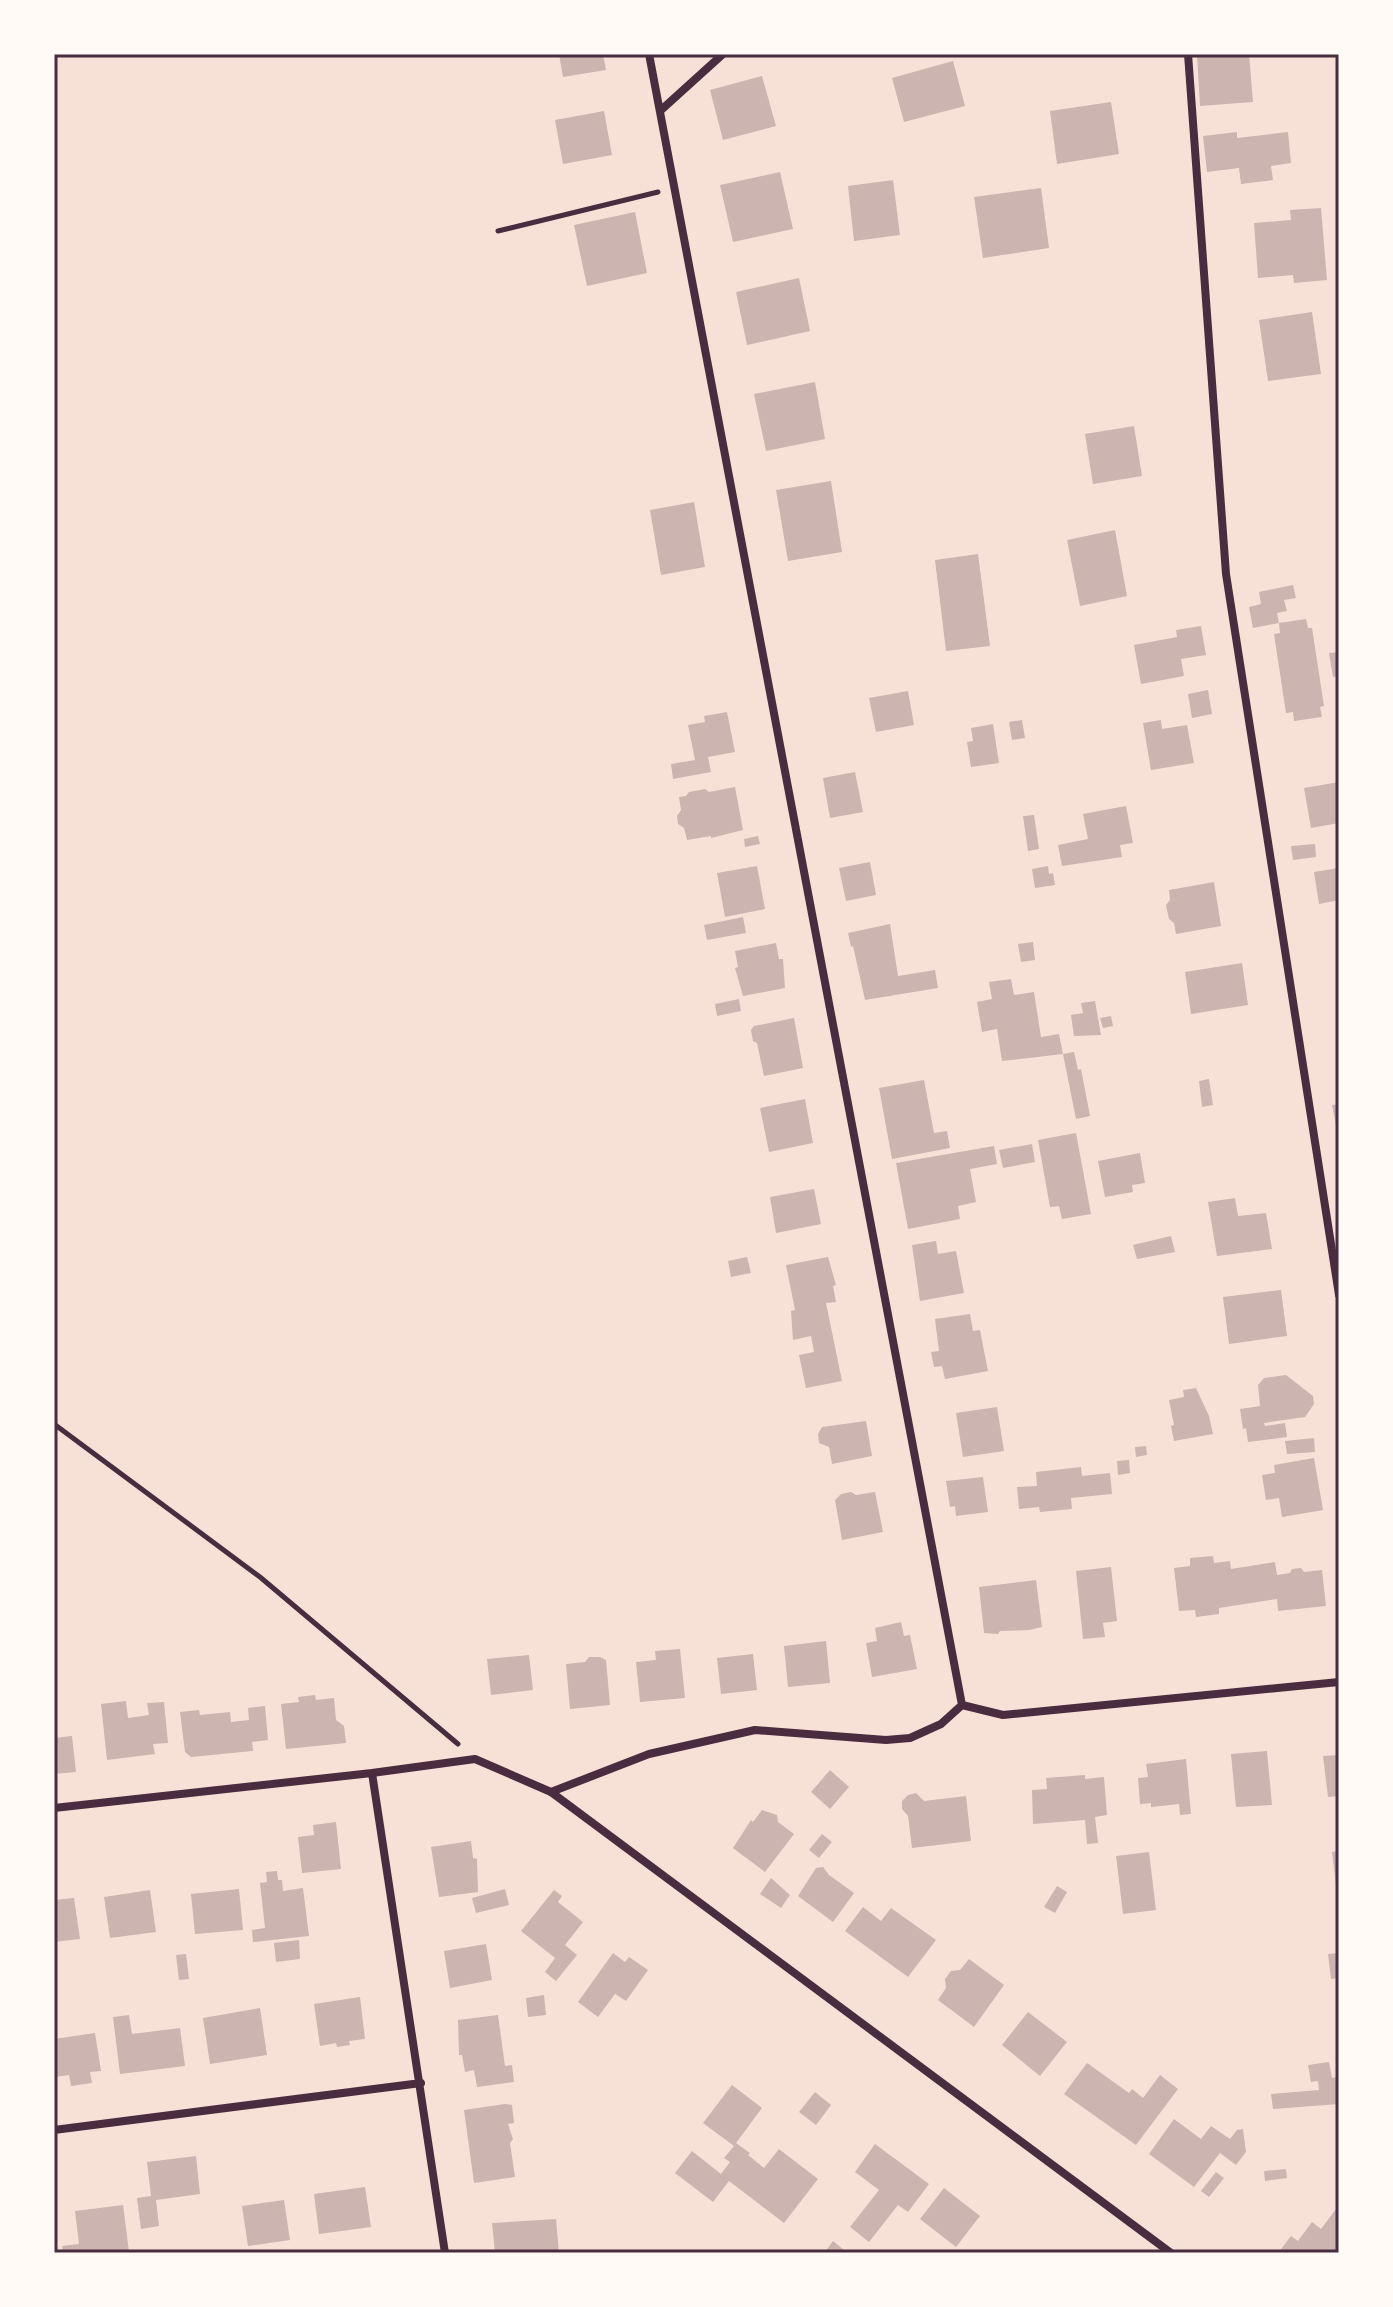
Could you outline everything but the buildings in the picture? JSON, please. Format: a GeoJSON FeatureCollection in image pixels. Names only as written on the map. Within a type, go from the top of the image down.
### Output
{"type":"FeatureCollection","features":[{"type":"Feature","properties":{"kind":"street"},"geometry":{"type":"LineString","coordinates":[[649,54],[962,1705]]}},
{"type":"Feature","properties":{"kind":"street"},"geometry":{"type":"LineString","coordinates":[[660,111],[723,54]]}},
{"type":"Feature","properties":{"kind":"street"},"geometry":{"type":"LineString","coordinates":[[1188,54],[1226,574],[1339,1295]]}},
{"type":"Feature","properties":{"kind":"street"},"geometry":{"type":"LineString","coordinates":[[962,1705],[1003,1715],[1339,1682]]}},
{"type":"Feature","properties":{"kind":"street"},"geometry":{"type":"LineString","coordinates":[[551,1792],[649,1754],[755,1730],[886,1740],[910,1738],[941,1724],[962,1705]]}},
{"type":"Feature","properties":{"kind":"street"},"geometry":{"type":"LineString","coordinates":[[54,1808],[475,1759],[551,1792],[1171,2253]]}},
{"type":"Feature","properties":{"kind":"street"},"geometry":{"type":"LineString","coordinates":[[372,1773],[445,2253]]}},
{"type":"Feature","properties":{"kind":"street"},"geometry":{"type":"LineString","coordinates":[[54,2130],[421,2083]]}},
{"type":"Feature","properties":{"kind":"path"},"geometry":{"type":"LineString","coordinates":[[498,231],[674,188]]}},
{"type":"Feature","properties":{"kind":"path"},"geometry":{"type":"LineString","coordinates":[[54,1424],[260,1577],[475,1759]]}}]}
